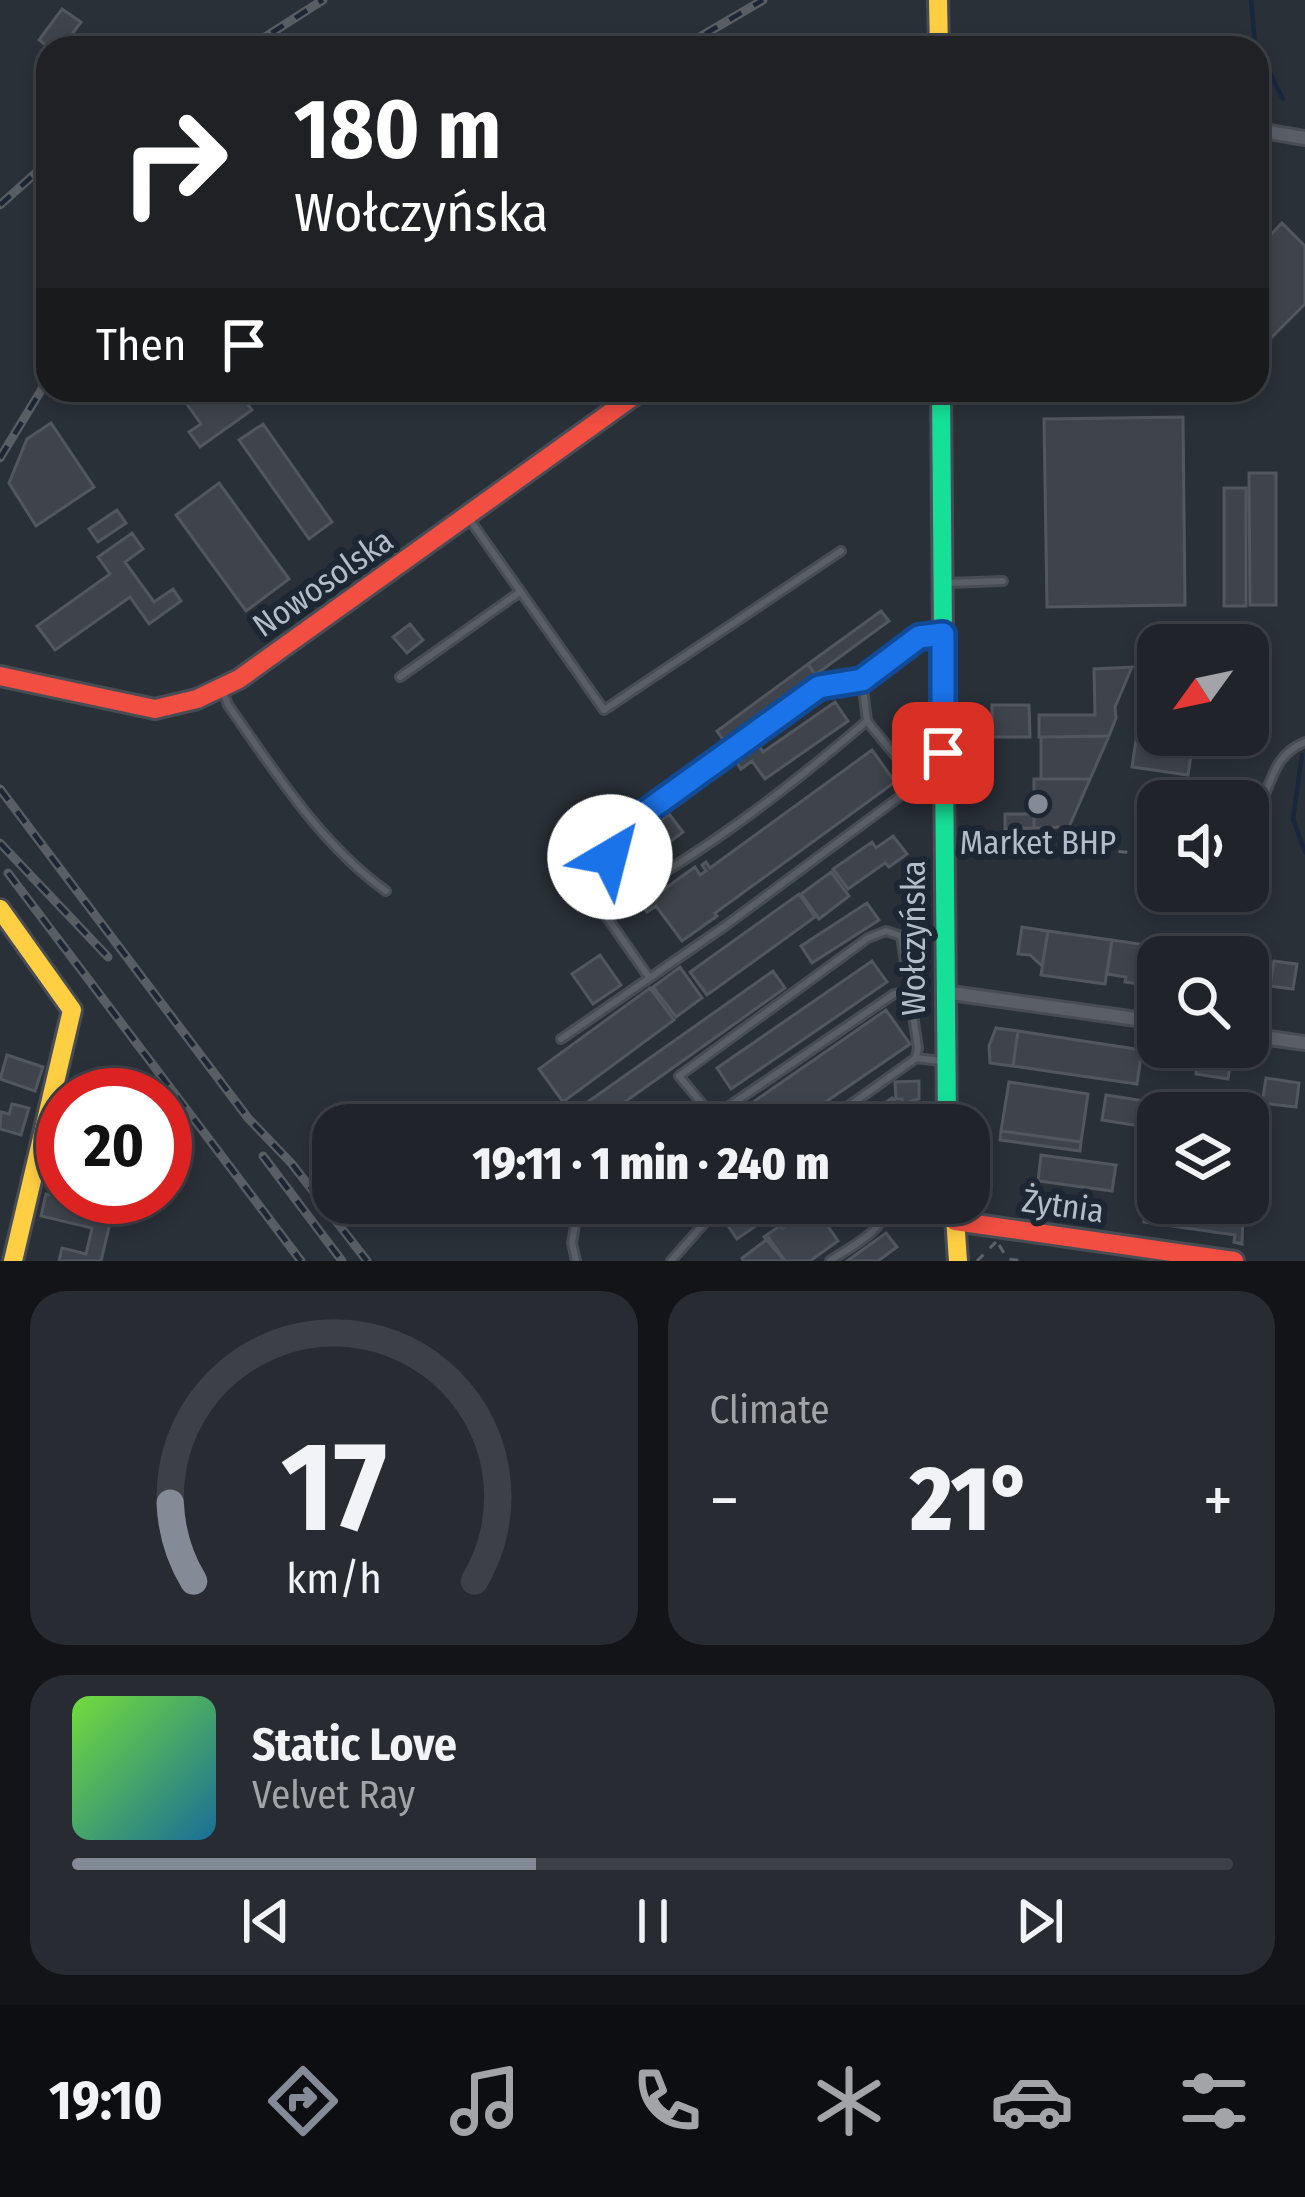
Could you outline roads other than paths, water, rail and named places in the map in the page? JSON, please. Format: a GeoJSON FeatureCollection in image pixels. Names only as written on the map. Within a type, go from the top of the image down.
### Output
{"type":"FeatureCollection","features":[{"type":"Feature","properties":{"kind":"street"},"geometry":{"type":"LineString","coordinates":[[938,0],[938,36]]}},
{"type":"Feature","properties":{"kind":"street"},"geometry":{"type":"LineString","coordinates":[[1269,132],[1305,137]]}},
{"type":"Feature","properties":{"kind":"street","name":"Nowosolska"},"geometry":{"type":"LineString","coordinates":[[0,676],[154,709],[221,687],[626,402]]}},
{"type":"Feature","properties":{"kind":"street","name":"Wołczyńska"},"geometry":{"type":"LineString","coordinates":[[941,402],[946,1104]]}},
{"type":"Feature","properties":{"kind":"street"},"geometry":{"type":"LineString","coordinates":[[0,909],[73,1010],[13,1261]]}},
{"type":"Feature","properties":{"kind":"street"},"geometry":{"type":"LineString","coordinates":[[944,992],[1137,1019]]}},
{"type":"Feature","properties":{"kind":"street"},"geometry":{"type":"LineString","coordinates":[[1269,1038],[1305,1043]]}},
{"type":"Feature","properties":{"kind":"street"},"geometry":{"type":"LineString","coordinates":[[955,1224],[958,1261]]}},
{"type":"Feature","properties":{"kind":"street","name":"Żytnia"},"geometry":{"type":"LineString","coordinates":[[981,1224],[1234,1261]]}},
{"type":"Feature","properties":{"kind":"lane"},"geometry":{"type":"LineString","coordinates":[[468,517],[604,710],[841,551]]}},
{"type":"Feature","properties":{"kind":"lane"},"geometry":{"type":"LineString","coordinates":[[943,583],[1003,581]]}},
{"type":"Feature","properties":{"kind":"lane"},"geometry":{"type":"LineString","coordinates":[[400,677],[520,592]]}},
{"type":"Feature","properties":{"kind":"lane"},"geometry":{"type":"LineString","coordinates":[[629,893],[610,857],[614,835],[819,687],[862,680],[919,637],[943,634]]}},
{"type":"Feature","properties":{"kind":"lane"},"geometry":{"type":"LineString","coordinates":[[561,1039],[910,789],[898,759],[867,721],[862,680]]}},
{"type":"Feature","properties":{"kind":"lane"},"geometry":{"type":"LineString","coordinates":[[221,687],[228,705],[287,789],[357,870],[386,891]]}},
{"type":"Feature","properties":{"kind":"lane"},"geometry":{"type":"LineString","coordinates":[[648,976],[606,916],[629,893],[675,868],[801,777],[867,721]]}},
{"type":"Feature","properties":{"kind":"lane"},"geometry":{"type":"LineString","coordinates":[[1269,784],[1279,759],[1305,742]]}},
{"type":"Feature","properties":{"kind":"lane"},"geometry":{"type":"LineString","coordinates":[[702,1104],[679,1076],[868,938],[886,931],[901,936],[918,1048],[916,1058],[851,1104]]}},
{"type":"Feature","properties":{"kind":"lane"},"geometry":{"type":"LineString","coordinates":[[732,1104],[874,1006],[908,991]]}},
{"type":"Feature","properties":{"kind":"lane"},"geometry":{"type":"LineString","coordinates":[[916,1058],[945,1062]]}},
{"type":"Feature","properties":{"kind":"lane"},"geometry":{"type":"LineString","coordinates":[[575,1224],[576,1261]]}},
{"type":"Feature","properties":{"kind":"lane"},"geometry":{"type":"LineString","coordinates":[[671,1261],[704,1224]]}},
{"type":"Feature","properties":{"kind":"lane"},"geometry":{"type":"LineString","coordinates":[[830,1261],[880,1224]]}},
{"type":"Feature","properties":{"kind":"waterway"},"geometry":{"type":"LineString","coordinates":[[1251,0],[1254,36]]}},
{"type":"Feature","properties":{"kind":"waterway"},"geometry":{"type":"LineString","coordinates":[[1269,71],[1283,99]]}},
{"type":"Feature","properties":{"kind":"waterway"},"geometry":{"type":"LineString","coordinates":[[1302,755],[1293,819],[1305,852]]}},
{"type":"Feature","properties":{"kind":"railway"},"geometry":{"type":"LineString","coordinates":[[267,36],[323,0]]}},
{"type":"Feature","properties":{"kind":"railway"},"geometry":{"type":"LineString","coordinates":[[702,36],[763,0]]}},
{"type":"Feature","properties":{"kind":"railway"},"geometry":{"type":"LineString","coordinates":[[0,205],[36,173]]}},
{"type":"Feature","properties":{"kind":"railway"},"geometry":{"type":"LineString","coordinates":[[0,458],[36,399]]}},
{"type":"Feature","properties":{"kind":"railway"},"geometry":{"type":"LineString","coordinates":[[0,789],[248,1118],[292,1164],[367,1261]]}},
{"type":"Feature","properties":{"kind":"railway"},"geometry":{"type":"LineString","coordinates":[[0,843],[108,957]]}},
{"type":"Feature","properties":{"kind":"railway"},"geometry":{"type":"LineString","coordinates":[[8,873],[301,1261]]}},
{"type":"Feature","properties":{"kind":"railway"},"geometry":{"type":"LineString","coordinates":[[263,1156],[342,1261]]}},
{"type":"Feature","properties":{"kind":"place","name":"Market BHP"},"geometry":{"type":"Point","coordinates":[1038,804]}}]}
